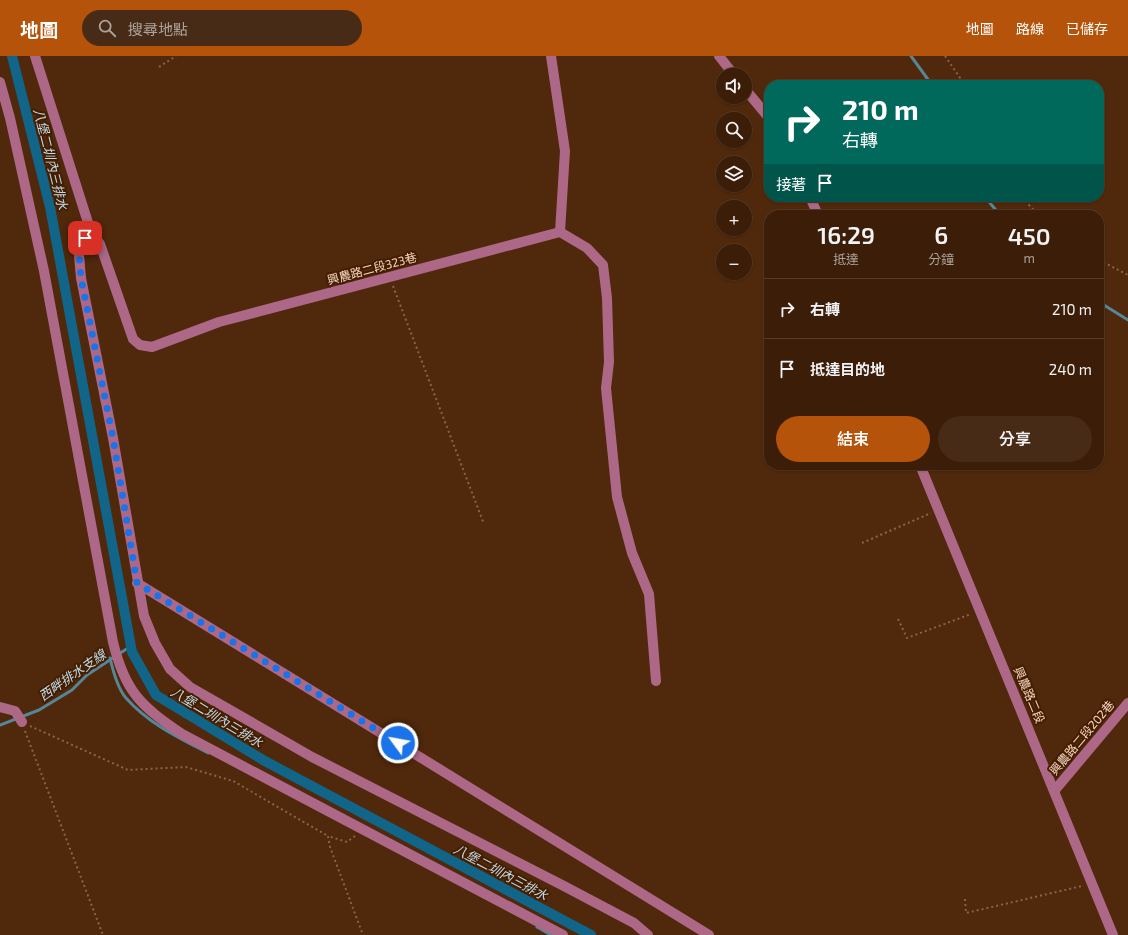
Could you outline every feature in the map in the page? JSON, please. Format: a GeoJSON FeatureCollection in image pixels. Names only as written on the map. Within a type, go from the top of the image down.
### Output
{"type":"FeatureCollection","features":[{"type":"Feature","properties":{"kind":"street","name":"興農路二段323巷"},"geometry":{"type":"LineString","coordinates":[[35,56],[91,232],[100,244],[133,339],[140,344],[152,347],[219,322],[560,232]]}},
{"type":"Feature","properties":{"kind":"street"},"geometry":{"type":"LineString","coordinates":[[551,56],[565,151],[560,232],[587,248],[603,266],[607,298],[609,362],[606,388],[617,497],[632,553],[649,594],[656,681]]}},
{"type":"Feature","properties":{"kind":"street"},"geometry":{"type":"LineString","coordinates":[[720,56],[729,68]]}},
{"type":"Feature","properties":{"kind":"street"},"geometry":{"type":"LineString","coordinates":[[0,82],[10,118],[44,271],[119,666],[129,687],[142,704],[182,734],[563,935]]}},
{"type":"Feature","properties":{"kind":"street"},"geometry":{"type":"LineString","coordinates":[[752,97],[764,112]]}},
{"type":"Feature","properties":{"kind":"street"},"geometry":{"type":"LineString","coordinates":[[91,232],[78,244],[81,278],[113,438],[137,583],[144,616],[155,643],[170,669],[190,687],[312,757],[569,888],[634,923],[648,935]]}},
{"type":"Feature","properties":{"kind":"street","name":"興農路二段"},"geometry":{"type":"LineString","coordinates":[[922,470],[1114,935]]}},
{"type":"Feature","properties":{"kind":"street"},"geometry":{"type":"LineString","coordinates":[[137,583],[709,935]]}},
{"type":"Feature","properties":{"kind":"street","name":"興農路二段202巷"},"geometry":{"type":"LineString","coordinates":[[1055,790],[1128,703]]}},
{"type":"Feature","properties":{"kind":"street"},"geometry":{"type":"LineString","coordinates":[[0,707],[7,708],[20,718]]}},
{"type":"Feature","properties":{"kind":"path"},"geometry":{"type":"LineString","coordinates":[[159,67],[176,56]]}},
{"type":"Feature","properties":{"kind":"path"},"geometry":{"type":"LineString","coordinates":[[945,56],[962,80]]}},
{"type":"Feature","properties":{"kind":"path"},"geometry":{"type":"LineString","coordinates":[[1026,202],[1034,210]]}},
{"type":"Feature","properties":{"kind":"path"},"geometry":{"type":"LineString","coordinates":[[1104,263],[1128,275]]}},
{"type":"Feature","properties":{"kind":"path"},"geometry":{"type":"LineString","coordinates":[[390,277],[484,524]]}},
{"type":"Feature","properties":{"kind":"path"},"geometry":{"type":"LineString","coordinates":[[862,543],[938,510]]}},
{"type":"Feature","properties":{"kind":"path"},"geometry":{"type":"LineString","coordinates":[[898,619],[907,638],[980,610]]}},
{"type":"Feature","properties":{"kind":"path"},"geometry":{"type":"LineString","coordinates":[[20,718],[128,770],[186,767],[233,781],[328,836],[347,842],[363,829]]}},
{"type":"Feature","properties":{"kind":"path"},"geometry":{"type":"LineString","coordinates":[[20,718],[103,935]]}},
{"type":"Feature","properties":{"kind":"path"},"geometry":{"type":"LineString","coordinates":[[328,836],[330,847],[364,935]]}},
{"type":"Feature","properties":{"kind":"path"},"geometry":{"type":"LineString","coordinates":[[965,899],[966,913],[1093,883]]}},
{"type":"Feature","properties":{"kind":"waterway","name":"八堡二圳內三排水"},"geometry":{"type":"LineString","coordinates":[[12,56],[50,207],[132,652],[156,695],[263,760],[591,935]]}},
{"type":"Feature","properties":{"kind":"waterway"},"geometry":{"type":"LineString","coordinates":[[911,56],[928,80]]}},
{"type":"Feature","properties":{"kind":"waterway"},"geometry":{"type":"LineString","coordinates":[[989,202],[996,210]]}},
{"type":"Feature","properties":{"kind":"waterway"},"geometry":{"type":"LineString","coordinates":[[1104,305],[1128,320]]}},
{"type":"Feature","properties":{"kind":"waterway","name":"西畔排水支線"},"geometry":{"type":"LineString","coordinates":[[0,725],[39,710],[72,690],[87,675],[131,646]]}},
{"type":"Feature","properties":{"kind":"waterway"},"geometry":{"type":"LineString","coordinates":[[110,658],[118,685],[126,698],[135,707],[165,730],[208,753]]}},
{"type":"Feature","properties":{"kind":"waterway"},"geometry":{"type":"LineString","coordinates":[[537,927],[551,935]]}},
{"type":"Feature","properties":{"kind":"route"},"geometry":{"type":"LineString","coordinates":[[85,238],[78,244],[81,278],[113,438],[137,583],[398,743]]}}]}
